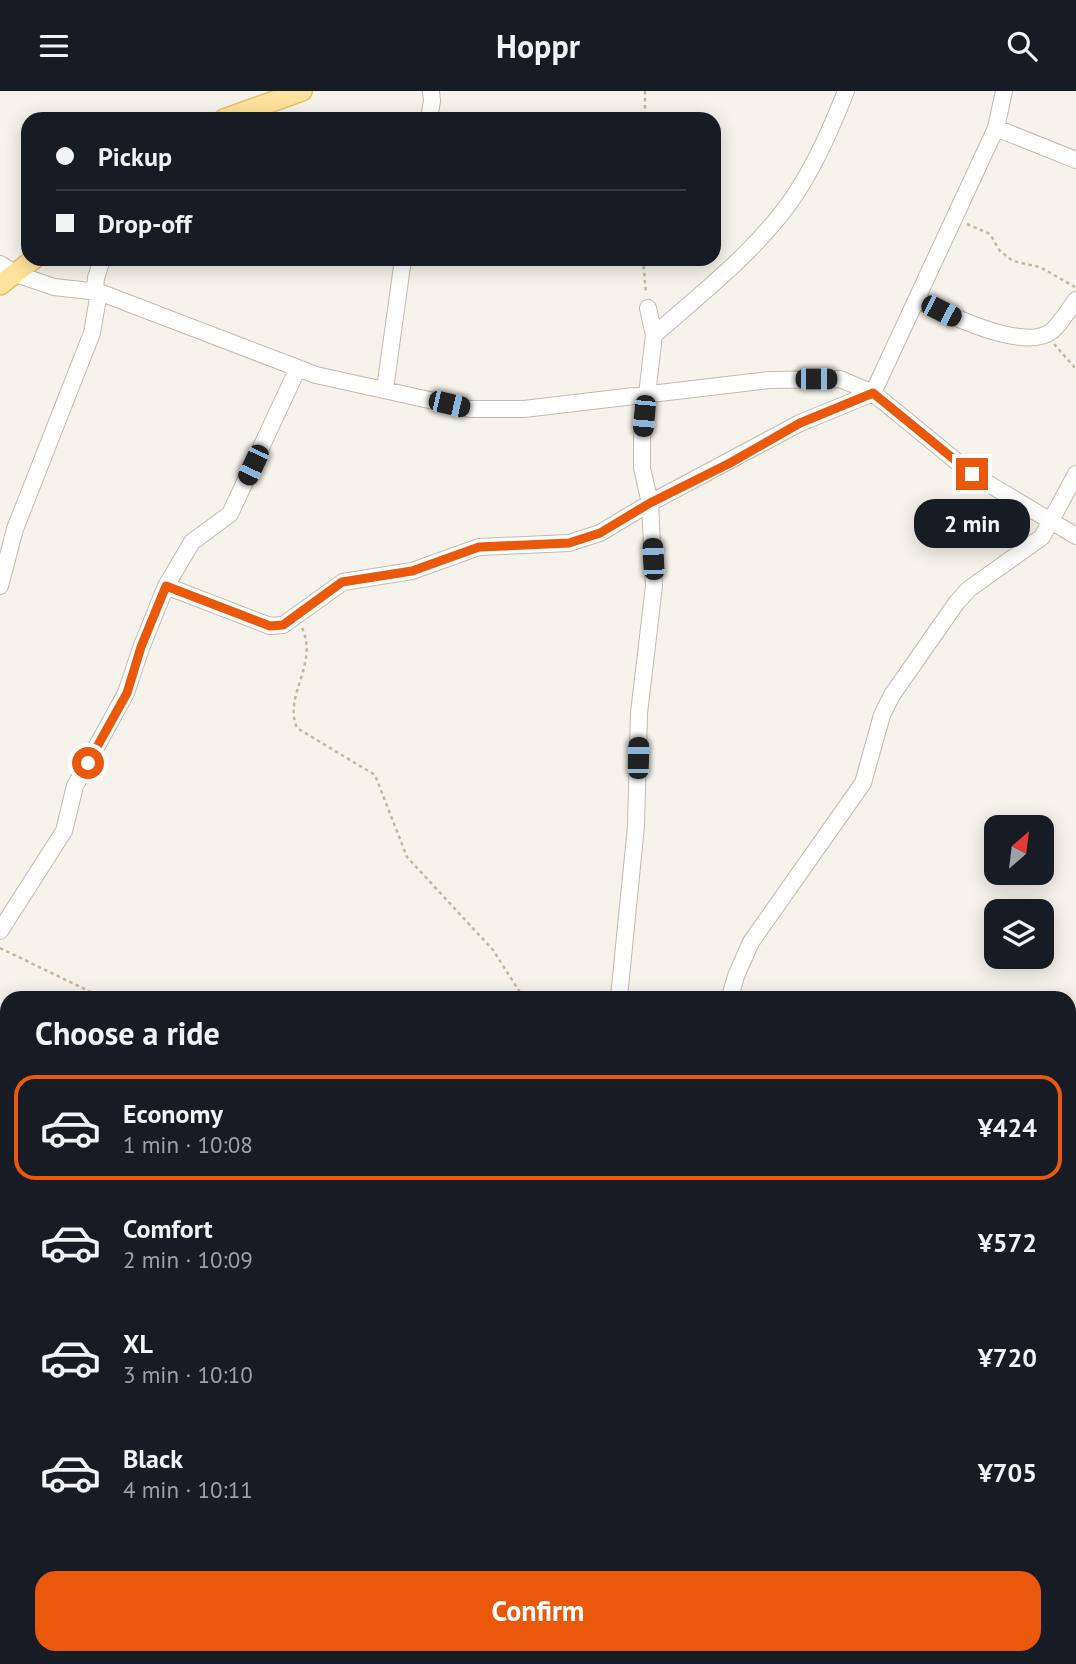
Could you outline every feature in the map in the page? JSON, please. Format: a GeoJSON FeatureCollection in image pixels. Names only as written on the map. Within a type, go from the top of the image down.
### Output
{"type":"FeatureCollection","features":[{"type":"Feature","properties":{"kind":"main road"},"geometry":{"type":"LineString","coordinates":[[244,112],[302,91]]}},
{"type":"Feature","properties":{"kind":"main road"},"geometry":{"type":"LineString","coordinates":[[5,274],[21,266]]}},
{"type":"Feature","properties":{"kind":"street"},"geometry":{"type":"LineString","coordinates":[[430,112],[432,91]]}},
{"type":"Feature","properties":{"kind":"street"},"geometry":{"type":"LineString","coordinates":[[654,335],[736,262],[800,189],[828,137],[846,91]]}},
{"type":"Feature","properties":{"kind":"street"},"geometry":{"type":"LineString","coordinates":[[166,586],[270,626],[283,625],[342,582],[412,571],[479,547],[569,543],[600,533],[650,503],[730,463],[800,423],[873,393],[996,128],[1004,91]]}},
{"type":"Feature","properties":{"kind":"street"},"geometry":{"type":"LineString","coordinates":[[996,128],[1076,160]]}},
{"type":"Feature","properties":{"kind":"street"},"geometry":{"type":"LineString","coordinates":[[0,586],[15,529],[92,333],[96,278],[100,266]]}},
{"type":"Feature","properties":{"kind":"street"},"geometry":{"type":"LineString","coordinates":[[385,389],[401,266]]}},
{"type":"Feature","properties":{"kind":"street"},"geometry":{"type":"LineString","coordinates":[[5,274],[54,287],[97,291],[316,375],[470,409],[524,409],[781,379],[840,379],[873,393],[972,474],[1076,536]]}},
{"type":"Feature","properties":{"kind":"street"},"geometry":{"type":"LineString","coordinates":[[917,299],[965,324],[1003,334],[1035,337],[1052,332],[1076,300]]}},
{"type":"Feature","properties":{"kind":"street"},"geometry":{"type":"LineString","coordinates":[[620,991],[636,826],[639,713],[654,586],[650,503],[642,468],[646,394],[654,335],[648,308]]}},
{"type":"Feature","properties":{"kind":"street"},"geometry":{"type":"LineString","coordinates":[[0,931],[64,831],[75,786],[127,693],[141,647],[166,586],[192,542],[230,514],[298,368]]}},
{"type":"Feature","properties":{"kind":"street"},"geometry":{"type":"LineString","coordinates":[[732,991],[751,942],[863,783],[882,715],[892,695],[969,589],[1042,537],[1076,474]]}},
{"type":"Feature","properties":{"kind":"path"},"geometry":{"type":"LineString","coordinates":[[645,91],[645,112]]}},
{"type":"Feature","properties":{"kind":"path"},"geometry":{"type":"LineString","coordinates":[[954,218],[990,234],[1000,251],[1013,261],[1040,267],[1076,287]]}},
{"type":"Feature","properties":{"kind":"path"},"geometry":{"type":"LineString","coordinates":[[644,266],[648,308]]}},
{"type":"Feature","properties":{"kind":"path"},"geometry":{"type":"LineString","coordinates":[[1046,334],[1076,369]]}},
{"type":"Feature","properties":{"kind":"path"},"geometry":{"type":"LineString","coordinates":[[296,615],[309,645],[292,717],[297,729],[375,775],[407,857],[493,950],[519,991]]}},
{"type":"Feature","properties":{"kind":"path"},"geometry":{"type":"LineString","coordinates":[[0,948],[89,991]]}},
{"type":"Feature","properties":{"kind":"route"},"geometry":{"type":"LineString","coordinates":[[88,763],[127,693],[141,647],[166,586],[270,626],[283,625],[342,582],[412,571],[479,547],[569,543],[600,533],[650,503],[730,463],[800,423],[873,393],[972,474]]}}]}
